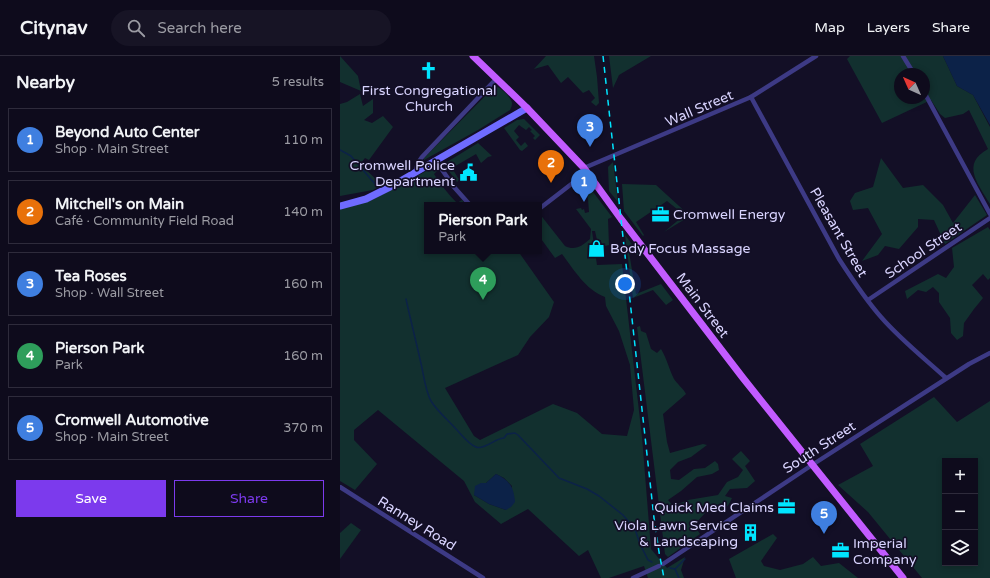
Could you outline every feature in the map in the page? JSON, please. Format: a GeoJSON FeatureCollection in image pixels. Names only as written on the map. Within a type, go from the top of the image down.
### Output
{"type":"FeatureCollection","features":[{"type":"Feature","properties":{"kind":"main road","name":"Main Street"},"geometry":{"type":"LineString","coordinates":[[473,56],[528,108],[586,170],[738,372],[903,578]]}},
{"type":"Feature","properties":{"kind":"main road"},"geometry":{"type":"LineString","coordinates":[[340,206],[367,198],[415,173],[528,108]]}},
{"type":"Feature","properties":{"kind":"street","name":"Wall Street"},"geometry":{"type":"LineString","coordinates":[[542,207],[586,170],[751,97],[816,56]]}},
{"type":"Feature","properties":{"kind":"street"},"geometry":{"type":"LineString","coordinates":[[903,56],[910,68]]}},
{"type":"Feature","properties":{"kind":"street"},"geometry":{"type":"LineString","coordinates":[[415,173],[418,163],[422,157],[497,78]]}},
{"type":"Feature","properties":{"kind":"street","name":"Pleasant Street"},"geometry":{"type":"LineString","coordinates":[[751,97],[839,259],[881,317],[896,333],[946,378]]}},
{"type":"Feature","properties":{"kind":"street"},"geometry":{"type":"LineString","coordinates":[[930,103],[990,214]]}},
{"type":"Feature","properties":{"kind":"street"},"geometry":{"type":"LineString","coordinates":[[436,161],[454,187],[467,202]]}},
{"type":"Feature","properties":{"kind":"street","name":"School Street"},"geometry":{"type":"LineString","coordinates":[[868,300],[990,218]]}},
{"type":"Feature","properties":{"kind":"street","name":"South Street"},"geometry":{"type":"LineString","coordinates":[[633,578],[661,565],[946,378],[990,353]]}},
{"type":"Feature","properties":{"kind":"street","name":"Ranney Road"},"geometry":{"type":"LineString","coordinates":[[340,487],[483,578]]}},
{"type":"Feature","properties":{"kind":"green space"},"geometry":{"type":"Polygon","coordinates":[[[340,56],[358,76],[361,91],[340,82],[340,56]]]}},
{"type":"Feature","properties":{"kind":"green space"},"geometry":{"type":"Polygon","coordinates":[[[546,56],[594,56],[599,103],[596,106],[591,102],[595,98],[589,90],[583,93],[568,77],[561,83],[548,65],[534,69],[546,56]]]}},
{"type":"Feature","properties":{"kind":"green space"},"geometry":{"type":"Polygon","coordinates":[[[609,56],[651,56],[619,75],[613,88],[609,56]]]}},
{"type":"Feature","properties":{"kind":"green space"},"geometry":{"type":"Polygon","coordinates":[[[850,56],[943,56],[957,86],[973,95],[990,127],[990,204],[977,182],[973,168],[975,161],[988,149],[969,110],[963,114],[945,118],[930,100],[930,68],[894,68],[894,104],[922,104],[882,123],[847,59],[850,56]]]}},
{"type":"Feature","properties":{"kind":"green space"},"geometry":{"type":"Polygon","coordinates":[[[495,86],[502,90],[510,98],[512,106],[510,110],[478,130],[424,160],[424,158],[495,86]]]}},
{"type":"Feature","properties":{"kind":"green space"},"geometry":{"type":"Polygon","coordinates":[[[360,94],[363,106],[373,99],[373,113],[364,120],[372,123],[383,116],[393,127],[369,160],[365,158],[360,164],[382,185],[373,190],[340,196],[340,104],[347,102],[360,94]]]}},
{"type":"Feature","properties":{"kind":"green space"},"geometry":{"type":"Polygon","coordinates":[[[524,119],[540,135],[535,140],[533,138],[535,136],[530,131],[532,130],[529,127],[526,130],[519,125],[514,131],[519,137],[516,140],[521,146],[525,142],[528,146],[522,151],[504,128],[517,120],[524,119]]]}},
{"type":"Feature","properties":{"kind":"green space"},"geometry":{"type":"Polygon","coordinates":[[[478,143],[492,156],[488,157],[481,163],[476,154],[452,168],[460,179],[457,182],[446,167],[447,162],[478,143]]]}},
{"type":"Feature","properties":{"kind":"green space"},"geometry":{"type":"Polygon","coordinates":[[[881,158],[903,188],[923,185],[943,205],[953,223],[975,195],[987,215],[945,244],[934,220],[918,219],[918,227],[899,249],[885,246],[878,255],[862,261],[882,234],[868,208],[853,210],[850,201],[855,193],[873,187],[881,158]]]}},
{"type":"Feature","properties":{"kind":"green space"},"geometry":{"type":"Polygon","coordinates":[[[613,162],[618,202],[609,191],[608,167],[613,162]]]}},
{"type":"Feature","properties":{"kind":"green space"},"geometry":{"type":"Polygon","coordinates":[[[432,168],[437,171],[434,174],[456,202],[424,202],[424,254],[520,254],[554,302],[549,317],[530,337],[518,355],[445,388],[474,436],[480,440],[553,404],[577,413],[602,434],[627,436],[634,410],[630,365],[619,331],[606,306],[605,297],[598,294],[586,285],[562,254],[555,258],[542,240],[542,217],[565,246],[575,248],[584,244],[590,239],[591,229],[576,209],[581,208],[582,210],[584,209],[585,213],[589,212],[588,199],[584,183],[577,184],[584,180],[612,217],[608,219],[609,245],[601,247],[601,240],[597,240],[595,231],[592,231],[597,265],[622,264],[642,437],[651,549],[667,568],[685,557],[681,570],[684,578],[648,578],[644,566],[609,578],[601,578],[588,550],[579,556],[528,509],[501,524],[475,502],[464,481],[378,410],[354,430],[354,440],[377,464],[355,490],[340,481],[340,209],[374,199],[432,168]],[[496,474],[486,483],[481,483],[474,495],[489,504],[506,510],[512,486],[504,478],[496,474]]]}},
{"type":"Feature","properties":{"kind":"green space"},"geometry":{"type":"Polygon","coordinates":[[[622,184],[656,185],[690,216],[664,232],[682,217],[682,213],[667,201],[636,222],[644,235],[643,236],[624,211],[622,184]]]}},
{"type":"Feature","properties":{"kind":"green space"},"geometry":{"type":"Polygon","coordinates":[[[988,227],[990,230],[990,278],[988,280],[983,274],[972,285],[983,298],[964,323],[963,336],[957,340],[951,333],[950,318],[939,302],[939,293],[933,287],[926,292],[918,290],[907,299],[905,291],[938,274],[946,278],[954,267],[952,248],[988,227]]]}},
{"type":"Feature","properties":{"kind":"green space"},"geometry":{"type":"Polygon","coordinates":[[[625,235],[640,255],[637,255],[633,249],[629,252],[636,294],[661,284],[673,300],[666,305],[653,290],[633,298],[625,235]]]}},
{"type":"Feature","properties":{"kind":"green space"},"geometry":{"type":"Polygon","coordinates":[[[640,326],[641,331],[646,333],[651,349],[657,353],[661,349],[674,379],[686,394],[663,414],[670,453],[703,444],[707,445],[691,457],[678,462],[670,470],[671,479],[679,480],[694,469],[705,468],[715,461],[718,464],[719,470],[712,474],[697,477],[668,500],[673,506],[688,500],[718,495],[727,482],[738,477],[743,470],[732,459],[741,451],[750,461],[745,466],[755,481],[747,488],[730,489],[725,496],[732,498],[728,506],[725,509],[716,512],[706,512],[694,525],[700,534],[668,557],[665,554],[637,327],[640,326]]]}},
{"type":"Feature","properties":{"kind":"green space"},"geometry":{"type":"Polygon","coordinates":[[[934,397],[957,422],[990,401],[990,578],[922,578],[868,512],[838,485],[873,466],[860,444],[934,397]]]}},
{"type":"Feature","properties":{"kind":"green space"},"geometry":{"type":"Polygon","coordinates":[[[351,523],[361,530],[340,559],[340,533],[351,523]]]}},
{"type":"Feature","properties":{"kind":"green space"},"geometry":{"type":"Polygon","coordinates":[[[773,534],[777,538],[761,561],[764,566],[780,570],[803,564],[813,557],[821,566],[839,563],[858,578],[736,578],[729,559],[773,534]]]}},
{"type":"Feature","properties":{"kind":"water"},"geometry":{"type":"Polygon","coordinates":[[[943,56],[990,56],[990,125],[973,95],[957,86],[943,56]]]}},
{"type":"Feature","properties":{"kind":"water"},"geometry":{"type":"Polygon","coordinates":[[[496,474],[504,479],[512,488],[515,502],[506,510],[489,504],[474,495],[475,486],[481,483],[486,483],[496,474]]]}},
{"type":"Feature","properties":{"kind":"waterway"},"geometry":{"type":"LineString","coordinates":[[340,150],[351,156],[375,184]]}},
{"type":"Feature","properties":{"kind":"waterway"},"geometry":{"type":"LineString","coordinates":[[406,299],[426,389],[433,405],[439,412],[467,441],[476,447],[483,447],[504,438],[507,434],[515,433],[518,435],[559,478],[587,489],[599,496],[623,515],[635,529],[648,560],[652,562]]}},
{"type":"Feature","properties":{"kind":"waterway"},"geometry":{"type":"LineString","coordinates":[[670,568],[675,569],[685,559]]}},
{"type":"Feature","properties":{"kind":"waterway"},"geometry":{"type":"LineString","coordinates":[[675,569],[679,578]]}},
{"type":"Feature","properties":{"kind":"railway"},"geometry":{"type":"LineString","coordinates":[[603,56],[654,518],[664,578]]}},
{"type":"Feature","properties":{"kind":"place","name":"First Congregational Church"},"geometry":{"type":"Point","coordinates":[429,70]}},
{"type":"Feature","properties":{"kind":"place","name":"Tea Roses"},"geometry":{"type":"Point","coordinates":[590,147]}},
{"type":"Feature","properties":{"kind":"place","name":"Cromwell Police Department"},"geometry":{"type":"Point","coordinates":[468,173]}},
{"type":"Feature","properties":{"kind":"place","name":"Mitchell's on Main"},"geometry":{"type":"Point","coordinates":[551,183]}},
{"type":"Feature","properties":{"kind":"place","name":"Beyond Auto Center"},"geometry":{"type":"Point","coordinates":[584,202]}},
{"type":"Feature","properties":{"kind":"place","name":"Cromwell Energy"},"geometry":{"type":"Point","coordinates":[660,214]}},
{"type":"Feature","properties":{"kind":"place","name":"Body Focus Massage"},"geometry":{"type":"Point","coordinates":[597,248]}},
{"type":"Feature","properties":{"kind":"place","name":"Pierson Park"},"geometry":{"type":"Point","coordinates":[483,300]}},
{"type":"Feature","properties":{"kind":"place","name":"Quick Med Claims"},"geometry":{"type":"Point","coordinates":[787,507]}},
{"type":"Feature","properties":{"kind":"place","name":"Viola Lawn Service & Landscaping"},"geometry":{"type":"Point","coordinates":[751,533]}},
{"type":"Feature","properties":{"kind":"place","name":"Cromwell Automotive"},"geometry":{"type":"Point","coordinates":[824,534]}},
{"type":"Feature","properties":{"kind":"place","name":"Imperial Company"},"geometry":{"type":"Point","coordinates":[840,551]}}]}
